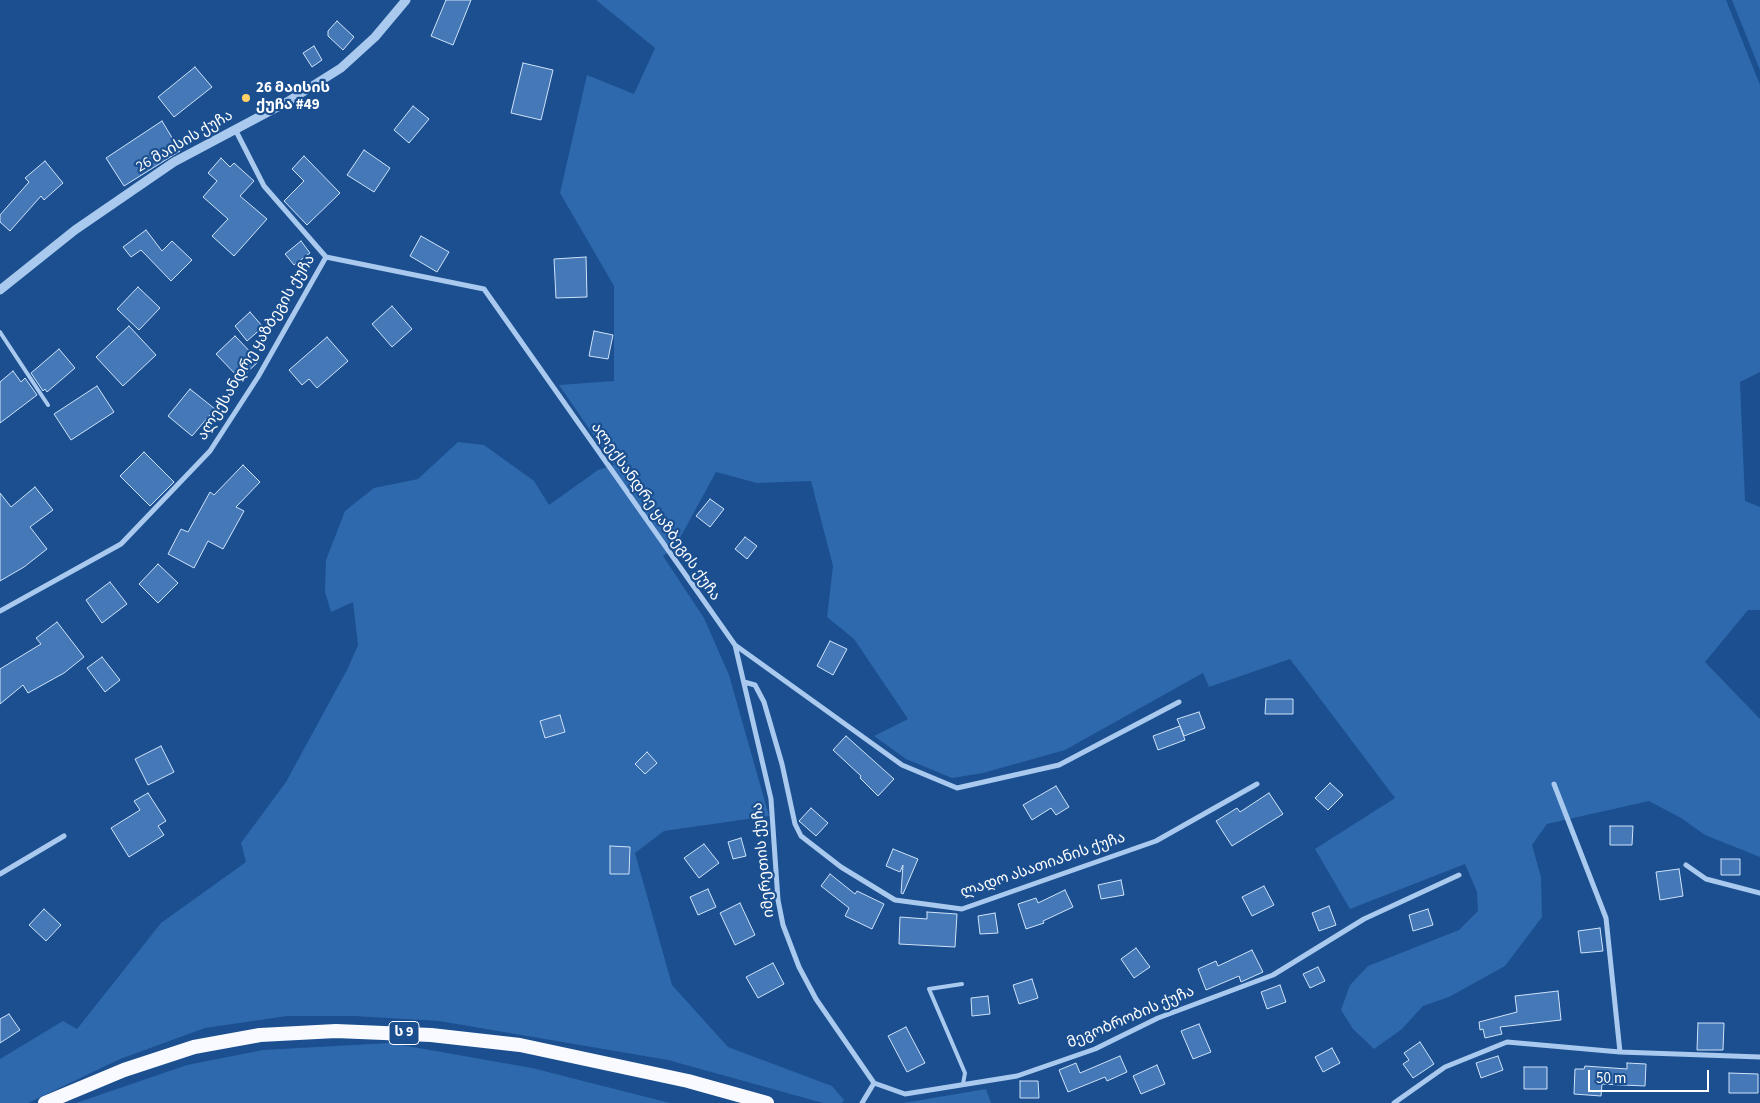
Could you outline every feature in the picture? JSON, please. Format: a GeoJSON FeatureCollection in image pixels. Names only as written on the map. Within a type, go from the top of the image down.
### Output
{"type":"FeatureCollection","features":[{"type":"Feature","properties":{"kind":"highway","name":"ს 9"},"geometry":{"type":"LineString","coordinates":[[45,1103],[124,1070],[194,1047],[260,1035],[336,1031],[430,1035],[520,1045],[688,1080],[767,1103]]}},
{"type":"Feature","properties":{"kind":"street","name":"26 მაისის ქუჩა"},"geometry":{"type":"LineString","coordinates":[[0,290],[76,230],[174,162],[287,102],[340,68],[375,37],[406,0]]}},
{"type":"Feature","properties":{"kind":"street"},"geometry":{"type":"LineString","coordinates":[[235,129],[264,186],[326,257]]}},
{"type":"Feature","properties":{"kind":"street","name":"ალექსანდრე ყაზბეგის ქუჩა"},"geometry":{"type":"LineString","coordinates":[[0,612],[121,544],[210,451],[258,377],[326,257],[484,289],[735,645]]}},
{"type":"Feature","properties":{"kind":"street"},"geometry":{"type":"LineString","coordinates":[[735,645],[902,765],[957,788],[1059,765],[1179,702]]}},
{"type":"Feature","properties":{"kind":"street","name":"იმერეთის ქუჩა"},"geometry":{"type":"LineString","coordinates":[[735,645],[771,798],[778,900],[783,925],[799,966],[816,999],[874,1083]]}},
{"type":"Feature","properties":{"kind":"street","name":"ლადო ასათიანის ქუჩა"},"geometry":{"type":"LineString","coordinates":[[744,682],[755,686],[764,702],[782,764],[795,824],[801,836],[834,862],[895,900],[962,908],[1156,841],[1257,784]]}},
{"type":"Feature","properties":{"kind":"street"},"geometry":{"type":"LineString","coordinates":[[1554,784],[1606,918],[1620,1052]]}},
{"type":"Feature","properties":{"kind":"street"},"geometry":{"type":"LineString","coordinates":[[0,874],[64,836]]}},
{"type":"Feature","properties":{"kind":"street"},"geometry":{"type":"LineString","coordinates":[[1686,866],[1706,878],[1760,893]]}},
{"type":"Feature","properties":{"kind":"street","name":"მეგობრობის ქუჩა"},"geometry":{"type":"LineString","coordinates":[[874,1083],[905,1094],[1016,1076],[1095,1049],[1158,1018],[1273,975],[1364,919],[1459,875]]}},
{"type":"Feature","properties":{"kind":"street"},"geometry":{"type":"LineString","coordinates":[[1394,1103],[1445,1067],[1507,1042],[1620,1052],[1760,1057]]}},
{"type":"Feature","properties":{"kind":"street"},"geometry":{"type":"LineString","coordinates":[[862,1103],[874,1083]]}},
{"type":"Feature","properties":{"kind":"lane"},"geometry":{"type":"LineString","coordinates":[[0,332],[48,405]]}},
{"type":"Feature","properties":{"kind":"lane"},"geometry":{"type":"LineString","coordinates":[[962,984],[929,989],[965,1073],[963,1084]]}},
{"type":"Feature","properties":{"kind":"shaded area"},"geometry":{"type":"Polygon","coordinates":[[[596,0],[1726,0],[1760,85],[1760,372],[1740,382],[1745,501],[1760,507],[1760,610],[1748,610],[1705,662],[1760,719],[1760,857],[1705,835],[1681,818],[1649,801],[1547,824],[1532,845],[1541,877],[1542,917],[1505,966],[1449,997],[1423,1006],[1402,1029],[1374,1049],[1353,1029],[1341,1010],[1350,985],[1368,966],[1459,930],[1478,911],[1477,892],[1465,864],[1350,909],[1315,849],[1395,798],[1290,659],[1209,687],[1203,673],[1065,750],[983,773],[952,778],[906,759],[874,736],[908,719],[854,639],[827,617],[833,566],[811,481],[757,483],[716,472],[675,547],[663,556],[704,618],[729,675],[769,816],[664,831],[635,853],[672,985],[728,1047],[832,1086],[844,1100],[842,1103],[823,1103],[668,1060],[439,1021],[354,1016],[287,1016],[205,1028],[120,1059],[28,1103],[0,1103],[0,1059],[63,1021],[77,1029],[161,923],[246,862],[241,843],[286,782],[348,668],[358,645],[353,602],[331,612],[325,592],[326,560],[345,511],[374,488],[418,479],[458,442],[484,445],[534,481],[549,505],[598,470],[614,465],[559,385],[614,381],[614,286],[560,193],[587,75],[634,94],[655,48],[596,0]]]}},
{"type":"Feature","properties":{"kind":"shaded area"},"geometry":{"type":"Polygon","coordinates":[[[1732,0],[1760,0],[1760,70],[1732,0]]]}},
{"type":"Feature","properties":{"kind":"shaded area"},"geometry":{"type":"Polygon","coordinates":[[[390,1043],[532,1068],[670,1103],[76,1103],[187,1065],[263,1050],[390,1043]]]}},
{"type":"Feature","properties":{"kind":"shaded area"},"geometry":{"type":"Polygon","coordinates":[[[986,1089],[991,1103],[903,1103],[986,1089]]]}},
{"type":"Feature","properties":{"kind":"building"},"geometry":{"type":"Polygon","coordinates":[[[446,0],[471,0],[453,45],[431,36],[446,0]]]}},
{"type":"Feature","properties":{"kind":"building"},"geometry":{"type":"Polygon","coordinates":[[[337,21],[354,37],[343,50],[328,36],[328,31],[337,21]]]}},
{"type":"Feature","properties":{"kind":"building"},"geometry":{"type":"Polygon","coordinates":[[[314,46],[322,60],[312,67],[303,53],[314,46]]]}},
{"type":"Feature","properties":{"kind":"building"},"geometry":{"type":"Polygon","coordinates":[[[523,63],[553,70],[541,120],[511,113],[523,63]]]}},
{"type":"Feature","properties":{"kind":"building"},"geometry":{"type":"Polygon","coordinates":[[[195,67],[212,87],[174,117],[158,97],[195,67]]]}},
{"type":"Feature","properties":{"kind":"building"},"geometry":{"type":"Polygon","coordinates":[[[413,106],[429,119],[409,143],[394,130],[413,106]]]}},
{"type":"Feature","properties":{"kind":"building"},"geometry":{"type":"Polygon","coordinates":[[[162,121],[180,151],[124,186],[106,158],[162,121]]]}},
{"type":"Feature","properties":{"kind":"building"},"geometry":{"type":"Polygon","coordinates":[[[364,150],[390,168],[374,192],[347,175],[364,150]]]}},
{"type":"Feature","properties":{"kind":"building"},"geometry":{"type":"Polygon","coordinates":[[[304,156],[340,193],[307,225],[284,201],[304,181],[292,169],[304,156]]]}},
{"type":"Feature","properties":{"kind":"building"},"geometry":{"type":"Polygon","coordinates":[[[221,158],[230,167],[234,163],[254,181],[240,196],[267,219],[234,256],[212,236],[228,219],[203,197],[217,181],[208,173],[221,158]]]}},
{"type":"Feature","properties":{"kind":"building"},"geometry":{"type":"Polygon","coordinates":[[[45,161],[63,183],[44,200],[41,196],[10,231],[0,222],[0,215],[29,182],[25,178],[45,161]]]}},
{"type":"Feature","properties":{"kind":"building"},"geometry":{"type":"Polygon","coordinates":[[[146,230],[162,251],[172,241],[192,260],[171,281],[141,250],[131,257],[123,247],[146,230]]]}},
{"type":"Feature","properties":{"kind":"building"},"geometry":{"type":"Polygon","coordinates":[[[421,236],[449,252],[437,272],[410,256],[421,236]]]}},
{"type":"Feature","properties":{"kind":"building"},"geometry":{"type":"Polygon","coordinates":[[[301,241],[310,253],[294,265],[285,254],[301,241]]]}},
{"type":"Feature","properties":{"kind":"building"},"geometry":{"type":"Polygon","coordinates":[[[586,257],[587,297],[556,298],[554,259],[586,257]]]}},
{"type":"Feature","properties":{"kind":"building"},"geometry":{"type":"Polygon","coordinates":[[[138,287],[160,308],[139,330],[117,309],[138,287]]]}},
{"type":"Feature","properties":{"kind":"building"},"geometry":{"type":"Polygon","coordinates":[[[392,306],[412,329],[392,347],[372,324],[392,306]]]}},
{"type":"Feature","properties":{"kind":"building"},"geometry":{"type":"Polygon","coordinates":[[[250,312],[263,327],[247,341],[235,326],[250,312]]]}},
{"type":"Feature","properties":{"kind":"building"},"geometry":{"type":"Polygon","coordinates":[[[129,326],[156,355],[123,386],[96,357],[129,326]]]}},
{"type":"Feature","properties":{"kind":"building"},"geometry":{"type":"Polygon","coordinates":[[[594,331],[613,335],[608,359],[589,356],[594,331]]]}},
{"type":"Feature","properties":{"kind":"building"},"geometry":{"type":"Polygon","coordinates":[[[235,336],[259,361],[240,379],[216,354],[235,336]]]}},
{"type":"Feature","properties":{"kind":"building"},"geometry":{"type":"Polygon","coordinates":[[[327,337],[348,361],[317,388],[309,379],[302,385],[289,370],[327,337]]]}},
{"type":"Feature","properties":{"kind":"building"},"geometry":{"type":"Polygon","coordinates":[[[59,349],[75,368],[47,392],[45,389],[43,391],[31,373],[59,349]]]}},
{"type":"Feature","properties":{"kind":"building"},"geometry":{"type":"Polygon","coordinates":[[[13,371],[21,382],[25,378],[37,395],[0,423],[0,382],[13,371]]]}},
{"type":"Feature","properties":{"kind":"building"},"geometry":{"type":"Polygon","coordinates":[[[97,386],[114,412],[71,440],[54,414],[97,386]]]}},
{"type":"Feature","properties":{"kind":"building"},"geometry":{"type":"Polygon","coordinates":[[[190,389],[215,409],[192,436],[168,416],[190,389]]]}},
{"type":"Feature","properties":{"kind":"building"},"geometry":{"type":"Polygon","coordinates":[[[144,452],[174,482],[150,506],[120,476],[144,452]]]}},
{"type":"Feature","properties":{"kind":"building"},"geometry":{"type":"Polygon","coordinates":[[[243,465],[260,482],[236,507],[244,511],[223,549],[208,541],[194,568],[168,554],[181,529],[188,532],[210,492],[214,495],[243,465]]]}},
{"type":"Feature","properties":{"kind":"building"},"geometry":{"type":"Polygon","coordinates":[[[35,487],[53,510],[30,527],[47,549],[24,567],[0,581],[0,493],[11,507],[35,487]]]}},
{"type":"Feature","properties":{"kind":"building"},"geometry":{"type":"Polygon","coordinates":[[[710,499],[724,509],[710,527],[696,516],[710,499]]]}},
{"type":"Feature","properties":{"kind":"building"},"geometry":{"type":"Polygon","coordinates":[[[745,537],[757,546],[747,559],[735,549],[745,537]]]}},
{"type":"Feature","properties":{"kind":"building"},"geometry":{"type":"Polygon","coordinates":[[[158,564],[178,583],[158,603],[139,584],[158,564]]]}},
{"type":"Feature","properties":{"kind":"building"},"geometry":{"type":"Polygon","coordinates":[[[110,582],[127,604],[102,623],[86,600],[110,582]]]}},
{"type":"Feature","properties":{"kind":"building"},"geometry":{"type":"Polygon","coordinates":[[[57,622],[84,657],[64,673],[28,693],[23,685],[0,704],[0,669],[41,644],[36,638],[57,622]]]}},
{"type":"Feature","properties":{"kind":"building"},"geometry":{"type":"Polygon","coordinates":[[[830,641],[847,649],[833,675],[817,666],[830,641]]]}},
{"type":"Feature","properties":{"kind":"building"},"geometry":{"type":"Polygon","coordinates":[[[102,657],[120,680],[105,692],[87,668],[102,657]]]}},
{"type":"Feature","properties":{"kind":"building"},"geometry":{"type":"Polygon","coordinates":[[[1266,699],[1293,699],[1293,714],[1265,714],[1266,699]]]}},
{"type":"Feature","properties":{"kind":"building"},"geometry":{"type":"Polygon","coordinates":[[[1199,712],[1205,728],[1184,736],[1177,719],[1199,712]]]}},
{"type":"Feature","properties":{"kind":"building"},"geometry":{"type":"Polygon","coordinates":[[[560,715],[565,732],[545,738],[540,721],[560,715]]]}},
{"type":"Feature","properties":{"kind":"building"},"geometry":{"type":"Polygon","coordinates":[[[1180,726],[1185,740],[1158,750],[1153,736],[1180,726]]]}},
{"type":"Feature","properties":{"kind":"building"},"geometry":{"type":"Polygon","coordinates":[[[846,736],[894,779],[878,796],[860,778],[861,776],[833,750],[846,736]]]}},
{"type":"Feature","properties":{"kind":"building"},"geometry":{"type":"Polygon","coordinates":[[[161,746],[174,772],[148,785],[135,759],[161,746]]]}},
{"type":"Feature","properties":{"kind":"building"},"geometry":{"type":"Polygon","coordinates":[[[647,752],[657,763],[645,774],[635,764],[647,752]]]}},
{"type":"Feature","properties":{"kind":"building"},"geometry":{"type":"Polygon","coordinates":[[[1330,783],[1343,795],[1328,810],[1315,798],[1330,783]]]}},
{"type":"Feature","properties":{"kind":"building"},"geometry":{"type":"Polygon","coordinates":[[[1056,786],[1069,807],[1056,815],[1051,808],[1032,820],[1023,805],[1056,786]]]}},
{"type":"Feature","properties":{"kind":"building"},"geometry":{"type":"Polygon","coordinates":[[[148,793],[166,821],[158,826],[164,835],[129,857],[111,828],[140,810],[134,801],[148,793]]]}},
{"type":"Feature","properties":{"kind":"building"},"geometry":{"type":"Polygon","coordinates":[[[1269,793],[1283,814],[1232,846],[1216,821],[1237,808],[1240,812],[1269,793]]]}},
{"type":"Feature","properties":{"kind":"building"},"geometry":{"type":"Polygon","coordinates":[[[811,808],[828,823],[816,836],[799,821],[811,808]]]}},
{"type":"Feature","properties":{"kind":"building"},"geometry":{"type":"Polygon","coordinates":[[[1610,826],[1633,826],[1632,845],[1610,845],[1610,826]]]}},
{"type":"Feature","properties":{"kind":"building"},"geometry":{"type":"Polygon","coordinates":[[[741,838],[746,856],[733,859],[728,842],[741,838]]]}},
{"type":"Feature","properties":{"kind":"building"},"geometry":{"type":"Polygon","coordinates":[[[704,844],[719,863],[699,878],[684,858],[704,844]]]}},
{"type":"Feature","properties":{"kind":"building"},"geometry":{"type":"Polygon","coordinates":[[[610,846],[630,847],[629,874],[610,874],[610,846]]]}},
{"type":"Feature","properties":{"kind":"building"},"geometry":{"type":"Polygon","coordinates":[[[893,849],[918,859],[903,894],[901,893],[903,865],[900,872],[886,866],[893,849]]]}},
{"type":"Feature","properties":{"kind":"building"},"geometry":{"type":"Polygon","coordinates":[[[1721,859],[1740,859],[1740,875],[1721,875],[1721,859]]]}},
{"type":"Feature","properties":{"kind":"building"},"geometry":{"type":"Polygon","coordinates":[[[1679,869],[1683,896],[1660,900],[1656,872],[1679,869]]]}},
{"type":"Feature","properties":{"kind":"building"},"geometry":{"type":"Polygon","coordinates":[[[830,874],[855,894],[857,891],[884,904],[872,929],[845,916],[849,908],[821,886],[830,874]]]}},
{"type":"Feature","properties":{"kind":"building"},"geometry":{"type":"Polygon","coordinates":[[[1121,880],[1124,895],[1101,899],[1098,885],[1121,880]]]}},
{"type":"Feature","properties":{"kind":"building"},"geometry":{"type":"Polygon","coordinates":[[[1264,886],[1274,905],[1252,916],[1242,897],[1264,886]]]}},
{"type":"Feature","properties":{"kind":"building"},"geometry":{"type":"Polygon","coordinates":[[[708,889],[716,907],[698,915],[690,897],[708,889]]]}},
{"type":"Feature","properties":{"kind":"building"},"geometry":{"type":"Polygon","coordinates":[[[1065,890],[1073,907],[1043,921],[1044,923],[1026,929],[1018,904],[1036,898],[1038,903],[1065,890]]]}},
{"type":"Feature","properties":{"kind":"building"},"geometry":{"type":"Polygon","coordinates":[[[740,903],[755,935],[735,945],[720,913],[740,903]]]}},
{"type":"Feature","properties":{"kind":"building"},"geometry":{"type":"Polygon","coordinates":[[[1329,906],[1336,925],[1319,931],[1312,913],[1329,906]]]}},
{"type":"Feature","properties":{"kind":"building"},"geometry":{"type":"Polygon","coordinates":[[[44,909],[61,925],[46,941],[29,925],[44,909]]]}},
{"type":"Feature","properties":{"kind":"building"},"geometry":{"type":"Polygon","coordinates":[[[1428,909],[1433,925],[1413,931],[1409,915],[1428,909]]]}},
{"type":"Feature","properties":{"kind":"building"},"geometry":{"type":"Polygon","coordinates":[[[927,912],[957,914],[955,947],[899,944],[900,917],[927,919],[927,912]]]}},
{"type":"Feature","properties":{"kind":"building"},"geometry":{"type":"Polygon","coordinates":[[[995,913],[998,933],[980,934],[978,916],[995,913]]]}},
{"type":"Feature","properties":{"kind":"building"},"geometry":{"type":"Polygon","coordinates":[[[1600,928],[1603,951],[1581,953],[1578,931],[1600,928]]]}},
{"type":"Feature","properties":{"kind":"building"},"geometry":{"type":"Polygon","coordinates":[[[1136,948],[1150,967],[1134,978],[1121,959],[1136,948]]]}},
{"type":"Feature","properties":{"kind":"building"},"geometry":{"type":"Polygon","coordinates":[[[1252,950],[1263,972],[1241,982],[1239,976],[1206,990],[1198,969],[1216,961],[1218,966],[1252,950]]]}},
{"type":"Feature","properties":{"kind":"building"},"geometry":{"type":"Polygon","coordinates":[[[773,963],[784,984],[758,998],[746,977],[773,963]]]}},
{"type":"Feature","properties":{"kind":"building"},"geometry":{"type":"Polygon","coordinates":[[[1318,967],[1325,981],[1310,988],[1303,974],[1318,967]]]}},
{"type":"Feature","properties":{"kind":"building"},"geometry":{"type":"Polygon","coordinates":[[[1032,979],[1038,998],[1019,1004],[1013,985],[1032,979]]]}},
{"type":"Feature","properties":{"kind":"building"},"geometry":{"type":"Polygon","coordinates":[[[1280,985],[1286,1002],[1267,1009],[1261,992],[1280,985]]]}},
{"type":"Feature","properties":{"kind":"building"},"geometry":{"type":"Polygon","coordinates":[[[1558,991],[1561,1020],[1500,1027],[1502,1034],[1485,1038],[1483,1029],[1480,1030],[1479,1022],[1517,1012],[1515,996],[1558,991]]]}},
{"type":"Feature","properties":{"kind":"building"},"geometry":{"type":"Polygon","coordinates":[[[988,996],[990,1014],[972,1016],[971,998],[988,996]]]}},
{"type":"Feature","properties":{"kind":"building"},"geometry":{"type":"Polygon","coordinates":[[[9,1014],[20,1030],[0,1043],[0,1019],[9,1014]]]}},
{"type":"Feature","properties":{"kind":"building"},"geometry":{"type":"Polygon","coordinates":[[[1698,1023],[1724,1023],[1723,1050],[1697,1050],[1698,1023]]]}},
{"type":"Feature","properties":{"kind":"building"},"geometry":{"type":"Polygon","coordinates":[[[1199,1024],[1211,1052],[1193,1059],[1181,1031],[1199,1024]]]}},
{"type":"Feature","properties":{"kind":"building"},"geometry":{"type":"Polygon","coordinates":[[[906,1027],[925,1063],[907,1072],[888,1036],[906,1027]]]}},
{"type":"Feature","properties":{"kind":"building"},"geometry":{"type":"Polygon","coordinates":[[[1420,1042],[1434,1064],[1413,1078],[1403,1064],[1409,1060],[1404,1053],[1420,1042]]]}},
{"type":"Feature","properties":{"kind":"building"},"geometry":{"type":"Polygon","coordinates":[[[1332,1048],[1340,1063],[1323,1072],[1315,1057],[1332,1048]]]}},
{"type":"Feature","properties":{"kind":"building"},"geometry":{"type":"Polygon","coordinates":[[[1120,1056],[1127,1072],[1107,1081],[1105,1077],[1068,1092],[1059,1070],[1076,1063],[1080,1073],[1120,1056]]]}},
{"type":"Feature","properties":{"kind":"building"},"geometry":{"type":"Polygon","coordinates":[[[1498,1056],[1503,1070],[1481,1078],[1476,1063],[1498,1056]]]}},
{"type":"Feature","properties":{"kind":"building"},"geometry":{"type":"Polygon","coordinates":[[[1627,1063],[1646,1064],[1645,1086],[1602,1084],[1601,1096],[1574,1094],[1575,1069],[1584,1069],[1585,1066],[1627,1069],[1627,1063]]]}},
{"type":"Feature","properties":{"kind":"building"},"geometry":{"type":"Polygon","coordinates":[[[1157,1065],[1165,1084],[1141,1094],[1133,1076],[1157,1065]]]}},
{"type":"Feature","properties":{"kind":"building"},"geometry":{"type":"Polygon","coordinates":[[[1524,1067],[1547,1067],[1547,1089],[1524,1089],[1524,1067]]]}},
{"type":"Feature","properties":{"kind":"building"},"geometry":{"type":"Polygon","coordinates":[[[1729,1073],[1758,1074],[1758,1093],[1729,1093],[1729,1073]]]}},
{"type":"Feature","properties":{"kind":"building"},"geometry":{"type":"Polygon","coordinates":[[[1020,1081],[1038,1081],[1039,1098],[1020,1098],[1020,1081]]]}},
{"type":"Feature","properties":{"kind":"place","name":"26 მაისის ქუჩა #49"},"geometry":{"type":"Point","coordinates":[246,98]}}]}
